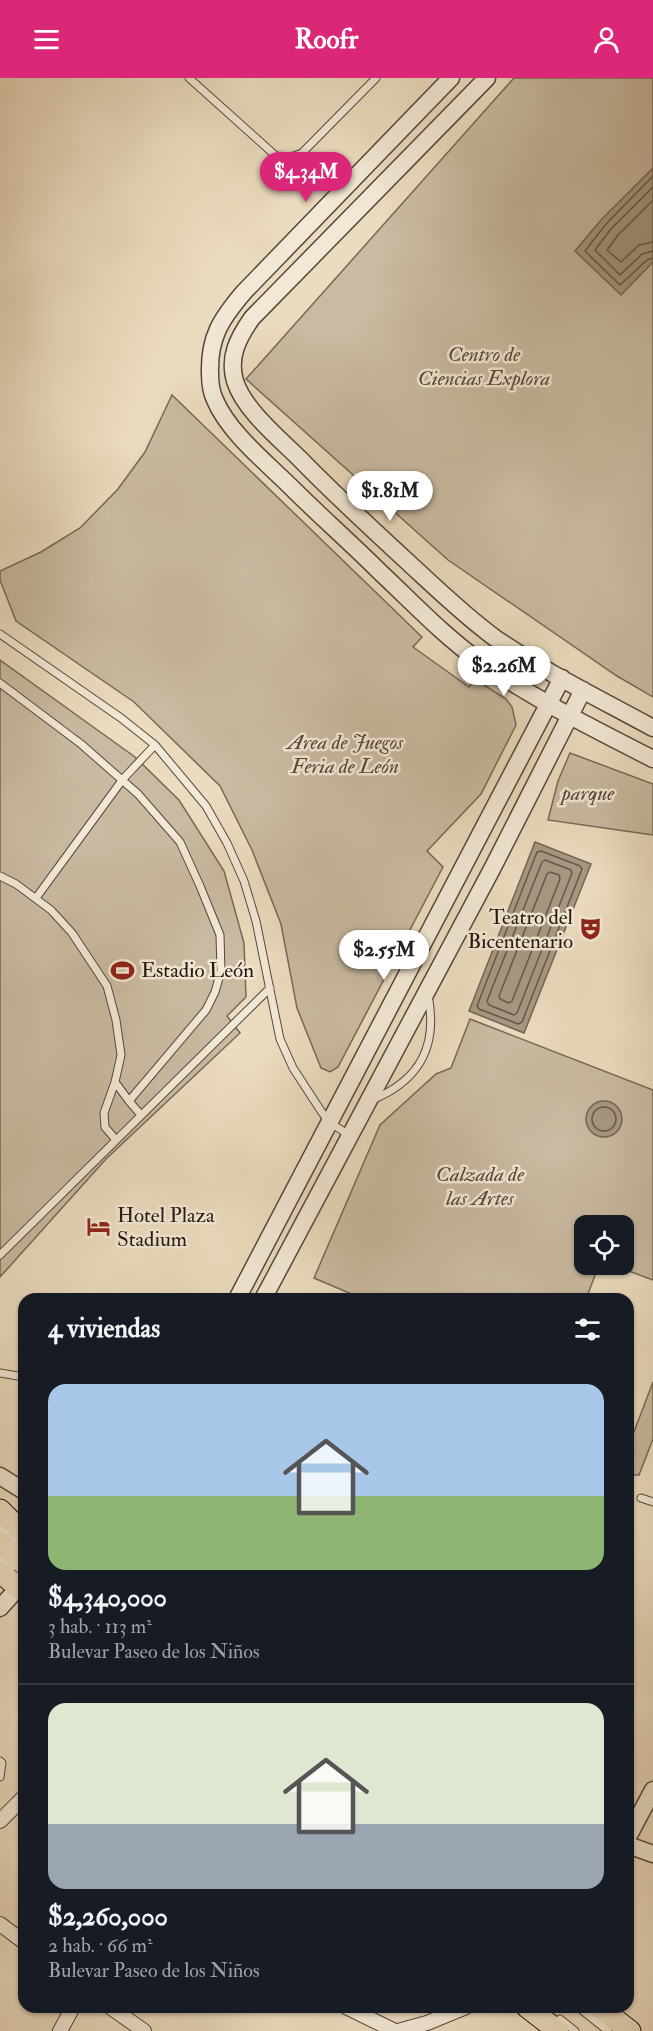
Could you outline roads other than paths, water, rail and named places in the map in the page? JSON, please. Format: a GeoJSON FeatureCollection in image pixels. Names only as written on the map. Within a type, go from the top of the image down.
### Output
{"type":"FeatureCollection","features":[{"type":"Feature","properties":{"kind":"main road"},"geometry":{"type":"LineString","coordinates":[[0,1510],[18,1528]]}},
{"type":"Feature","properties":{"kind":"main road"},"geometry":{"type":"LineString","coordinates":[[0,1542],[15,1571]]}},
{"type":"Feature","properties":{"kind":"main road"},"geometry":{"type":"LineString","coordinates":[[538,2013],[558,2024]]}},
{"type":"Feature","properties":{"kind":"main road"},"geometry":{"type":"LineString","coordinates":[[607,2013],[630,2031]]}},
{"type":"Feature","properties":{"kind":"street"},"geometry":{"type":"LineString","coordinates":[[451,78],[244,292],[226,314],[214,334],[209,357],[214,399],[226,419],[312,508],[445,633],[479,660],[548,704],[653,759]]}},
{"type":"Feature","properties":{"kind":"street"},"geometry":{"type":"LineString","coordinates":[[487,78],[252,318],[235,347],[233,370],[240,394],[251,408],[332,492],[447,598],[495,638],[653,728]]}},
{"type":"Feature","properties":{"kind":"street"},"geometry":{"type":"LineString","coordinates":[[240,1293],[562,678]]}},
{"type":"Feature","properties":{"kind":"street"},"geometry":{"type":"LineString","coordinates":[[266,1293],[351,1136],[583,690]]}},
{"type":"Feature","properties":{"kind":"street"},"geometry":{"type":"LineString","coordinates":[[0,1475],[18,1479]]}},
{"type":"Feature","properties":{"kind":"street"},"geometry":{"type":"LineString","coordinates":[[0,1475],[18,1487]]}},
{"type":"Feature","properties":{"kind":"street"},"geometry":{"type":"LineString","coordinates":[[0,1608],[15,1571]]}},
{"type":"Feature","properties":{"kind":"street"},"geometry":{"type":"LineString","coordinates":[[634,1818],[653,1790]]}},
{"type":"Feature","properties":{"kind":"street"},"geometry":{"type":"LineString","coordinates":[[0,1821],[18,1803]]}},
{"type":"Feature","properties":{"kind":"street"},"geometry":{"type":"LineString","coordinates":[[634,1820],[653,1828]]}},
{"type":"Feature","properties":{"kind":"street"},"geometry":{"type":"LineString","coordinates":[[634,1847],[653,1854]]}},
{"type":"Feature","properties":{"kind":"street"},"geometry":{"type":"LineString","coordinates":[[0,1924],[18,1938]]}},
{"type":"Feature","properties":{"kind":"street"},"geometry":{"type":"LineString","coordinates":[[60,2031],[70,2013]]}},
{"type":"Feature","properties":{"kind":"street"},"geometry":{"type":"LineString","coordinates":[[118,2013],[144,2031]]}},
{"type":"Feature","properties":{"kind":"street"},"geometry":{"type":"LineString","coordinates":[[358,2013],[396,2031],[427,2023],[451,2013]]}},
{"type":"Feature","properties":{"kind":"lane"},"geometry":{"type":"LineString","coordinates":[[189,78],[276,156],[291,157],[302,153],[376,78]]}},
{"type":"Feature","properties":{"kind":"lane"},"geometry":{"type":"LineString","coordinates":[[0,634],[121,718],[155,745],[207,806],[244,881],[256,921],[284,1049],[293,1068],[329,1122],[351,1136]]}},
{"type":"Feature","properties":{"kind":"lane"},"geometry":{"type":"LineString","coordinates":[[0,683],[81,744],[138,794],[180,843],[220,935],[220,971],[215,992],[206,1010],[129,1101]]}},
{"type":"Feature","properties":{"kind":"lane"},"geometry":{"type":"LineString","coordinates":[[36,898],[123,779],[155,745]]}},
{"type":"Feature","properties":{"kind":"lane"},"geometry":{"type":"LineString","coordinates":[[0,876],[16,884],[51,910],[72,933],[107,986],[116,1020],[121,1055],[115,1082],[104,1113],[105,1127],[116,1140]]}},
{"type":"Feature","properties":{"kind":"lane"},"geometry":{"type":"LineString","coordinates":[[0,1255],[270,988]]}},
{"type":"Feature","properties":{"kind":"lane"},"geometry":{"type":"LineString","coordinates":[[369,1101],[405,1083],[416,1071],[424,1055],[432,1016],[427,990]]}},
{"type":"Feature","properties":{"kind":"lane"},"geometry":{"type":"LineString","coordinates":[[115,1082],[141,1115]]}},
{"type":"Feature","properties":{"kind":"lane"},"geometry":{"type":"LineString","coordinates":[[0,1373],[18,1376]]}},
{"type":"Feature","properties":{"kind":"lane"},"geometry":{"type":"LineString","coordinates":[[641,1498],[653,1502]]}},
{"type":"Feature","properties":{"kind":"lane"},"geometry":{"type":"LineString","coordinates":[[0,1527],[15,1571]]}},
{"type":"Feature","properties":{"kind":"lane"},"geometry":{"type":"LineString","coordinates":[[0,1761],[2,1763],[0,1777]]}},
{"type":"Feature","properties":{"kind":"lane"},"geometry":{"type":"LineString","coordinates":[[586,2013],[608,2031]]}},
{"type":"Feature","properties":{"kind":"lane"},"geometry":{"type":"LineString","coordinates":[[558,2024],[575,2031]]}},
{"type":"Feature","properties":{"kind":"water"},"geometry":{"type":"Polygon","coordinates":[[[653,168],[653,262],[621,295],[575,251],[601,220],[653,168]]]}},
{"type":"Feature","properties":{"kind":"water"},"geometry":{"type":"Polygon","coordinates":[[[535,842],[591,864],[524,1033],[469,1011],[535,842]]]}},
{"type":"Feature","properties":{"kind":"water"},"geometry":{"type":"Polygon","coordinates":[[[604,1101],[617,1106],[622,1119],[617,1132],[604,1137],[591,1132],[586,1119],[591,1106],[604,1101]]]}},
{"type":"Feature","properties":{"kind":"place","name":"Teatro del Bicentenario"},"geometry":{"type":"Point","coordinates":[591,929]}},
{"type":"Feature","properties":{"kind":"place","name":"Estadio León"},"geometry":{"type":"Point","coordinates":[123,970]}},
{"type":"Feature","properties":{"kind":"place","name":"Hotel Plaza Stadium"},"geometry":{"type":"Point","coordinates":[99,1227]}},
{"type":"Feature","properties":{"kind":"park label","name":"Centro de Ciencias Explora"},"geometry":{"type":"Point","coordinates":[484,366]}},
{"type":"Feature","properties":{"kind":"park label","name":"Area de Juegos Feria de León"},"geometry":{"type":"Point","coordinates":[345,754]}},
{"type":"Feature","properties":{"kind":"park label","name":"parque"},"geometry":{"type":"Point","coordinates":[588,793]}},
{"type":"Feature","properties":{"kind":"park label","name":"Calzada de las Artes"},"geometry":{"type":"Point","coordinates":[480,1186]}}]}
